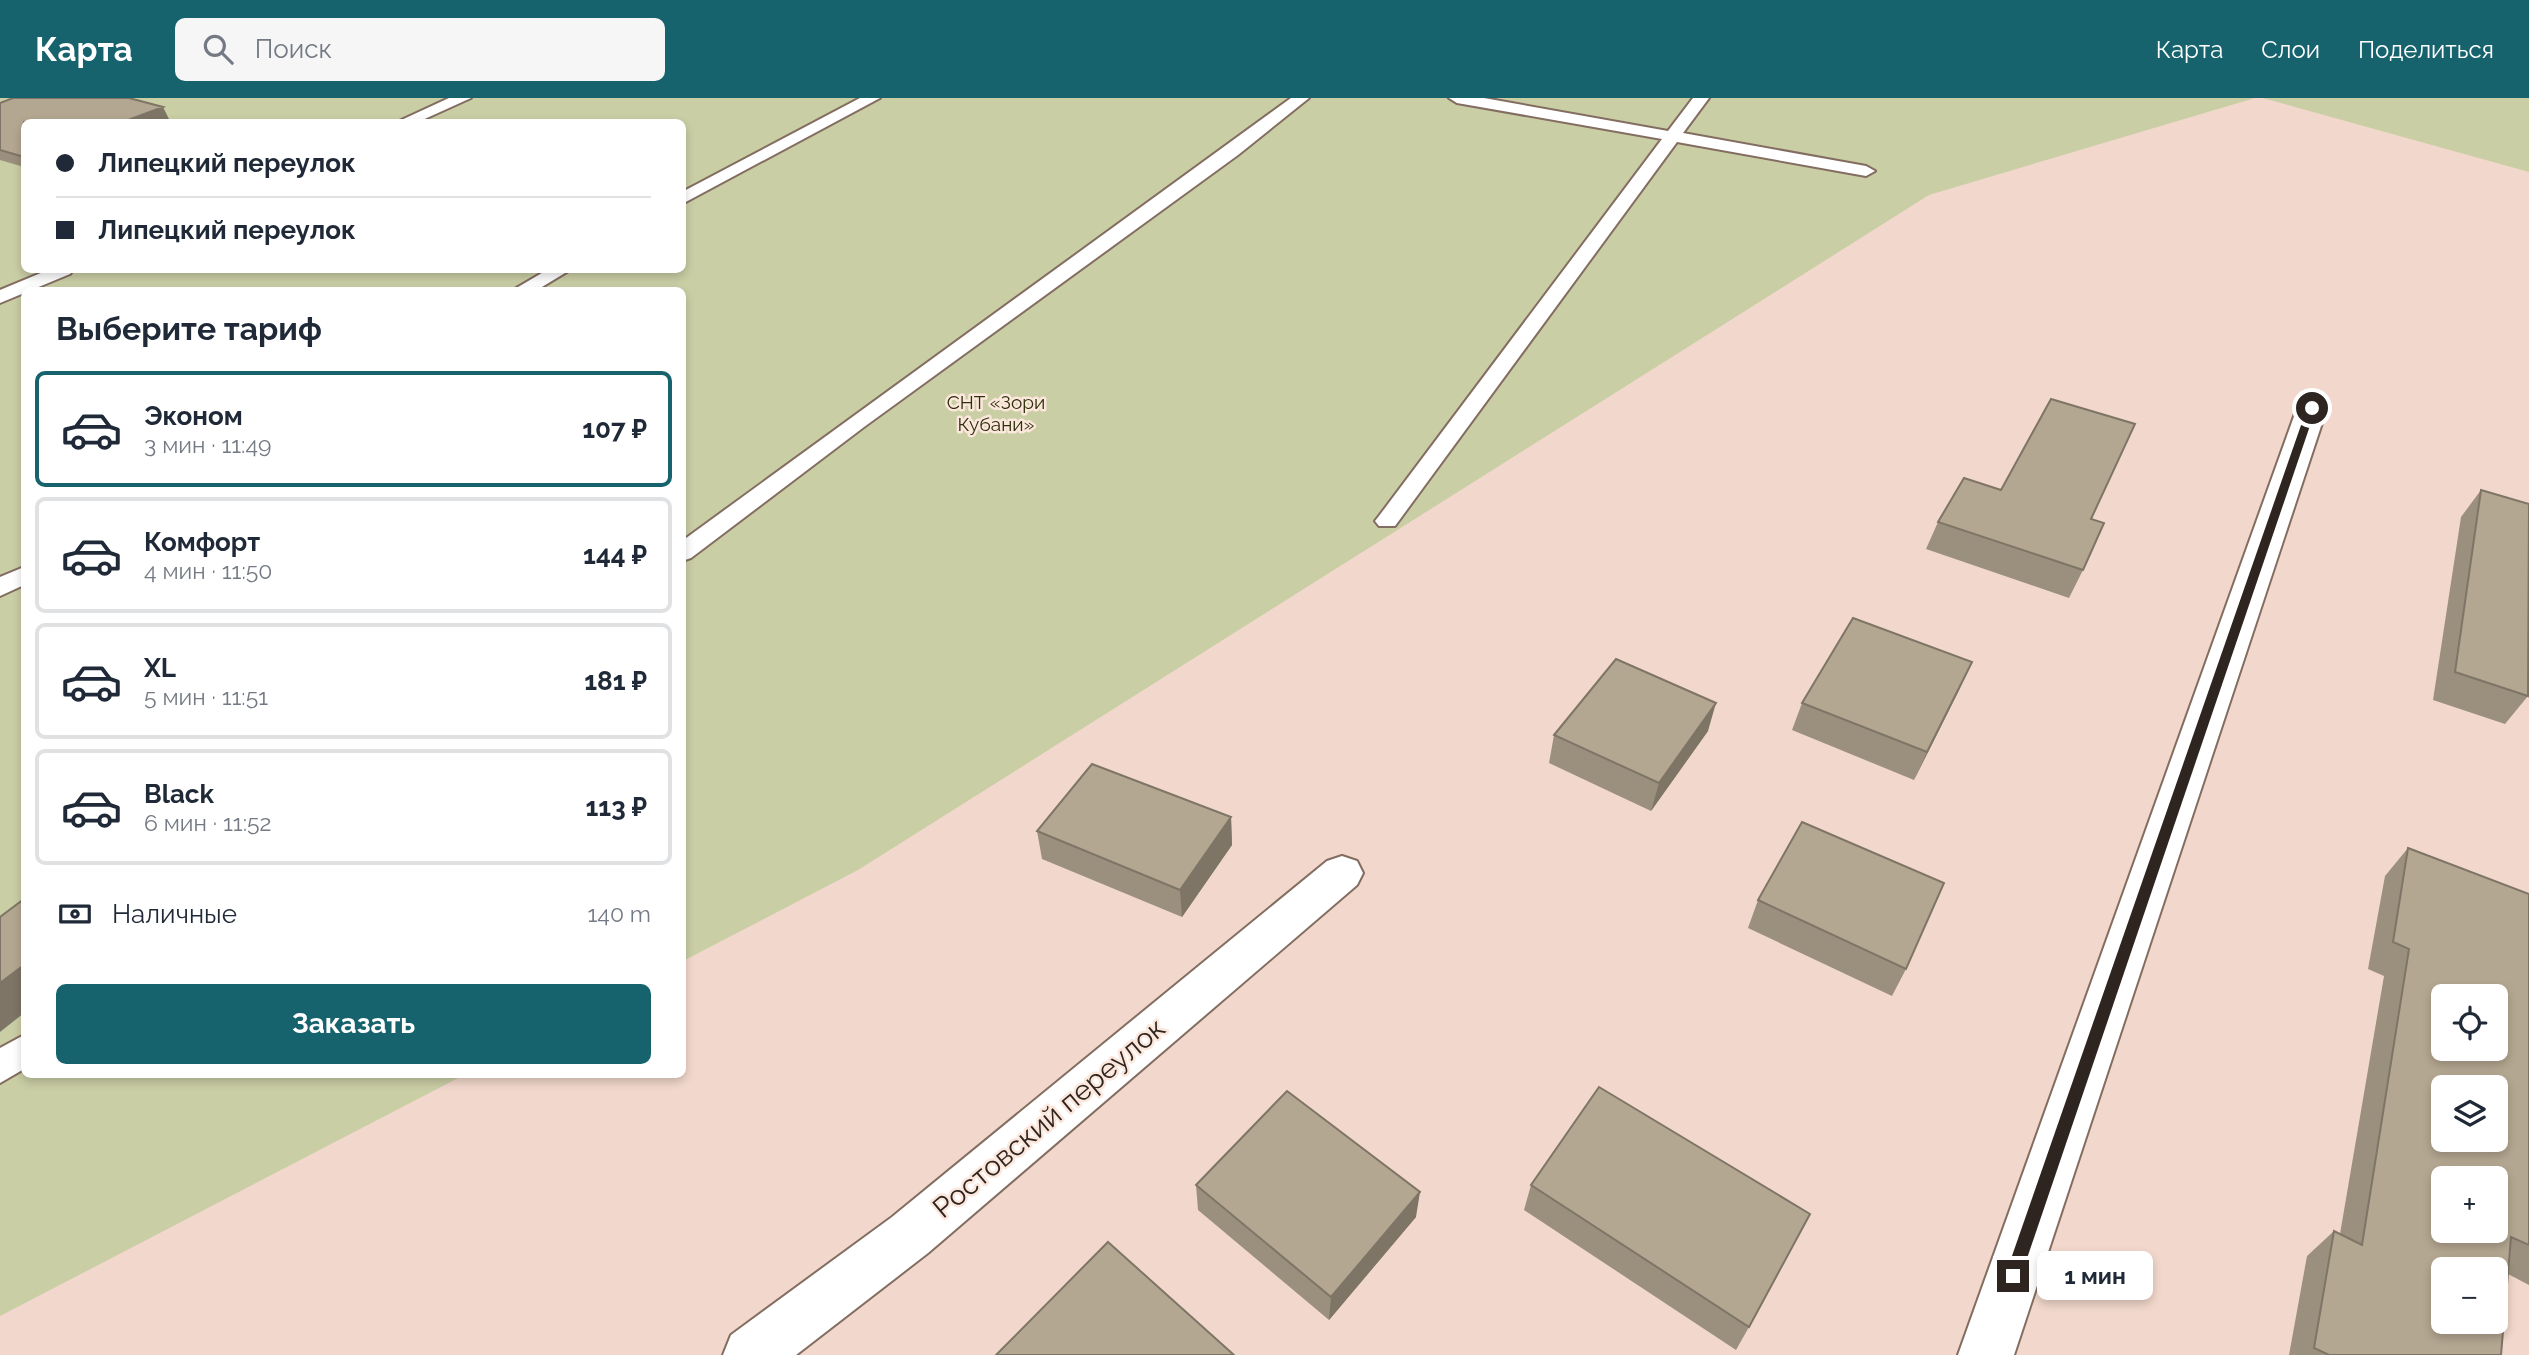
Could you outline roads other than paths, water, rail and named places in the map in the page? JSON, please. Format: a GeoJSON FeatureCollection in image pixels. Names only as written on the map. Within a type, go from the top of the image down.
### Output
{"type":"FeatureCollection","features":[{"type":"Feature","properties":{"kind":"street"},"geometry":{"type":"LineString","coordinates":[[1986,1355],[2312,408]]}},
{"type":"Feature","properties":{"kind":"street","name":"Ростовский переулок"},"geometry":{"type":"LineString","coordinates":[[751,1355],[910,1235],[1342,873]]}},
{"type":"Feature","properties":{"kind":"lane"},"geometry":{"type":"LineString","coordinates":[[412,119],[463,98]]}},
{"type":"Feature","properties":{"kind":"lane"},"geometry":{"type":"LineString","coordinates":[[686,197],[872,98]]}},
{"type":"Feature","properties":{"kind":"lane"},"geometry":{"type":"LineString","coordinates":[[686,550],[856,422],[1232,152],[1300,98]]}},
{"type":"Feature","properties":{"kind":"lane"},"geometry":{"type":"LineString","coordinates":[[1457,98],[1866,171]]}},
{"type":"Feature","properties":{"kind":"lane"},"geometry":{"type":"LineString","coordinates":[[1388,521],[1701,98]]}},
{"type":"Feature","properties":{"kind":"lane"},"geometry":{"type":"LineString","coordinates":[[23,287],[56,273]]}},
{"type":"Feature","properties":{"kind":"lane"},"geometry":{"type":"LineString","coordinates":[[529,287],[554,273]]}},
{"type":"Feature","properties":{"kind":"lane"},"geometry":{"type":"LineString","coordinates":[[0,297],[21,288]]}},
{"type":"Feature","properties":{"kind":"lane"},"geometry":{"type":"LineString","coordinates":[[0,588],[21,577]]}},
{"type":"Feature","properties":{"kind":"lane"},"geometry":{"type":"LineString","coordinates":[[0,1068],[21,1052]]}},
{"type":"Feature","properties":{"kind":"park label","name":"СНТ «Зори Кубани»"},"geometry":{"type":"Point","coordinates":[996,413]}}]}
